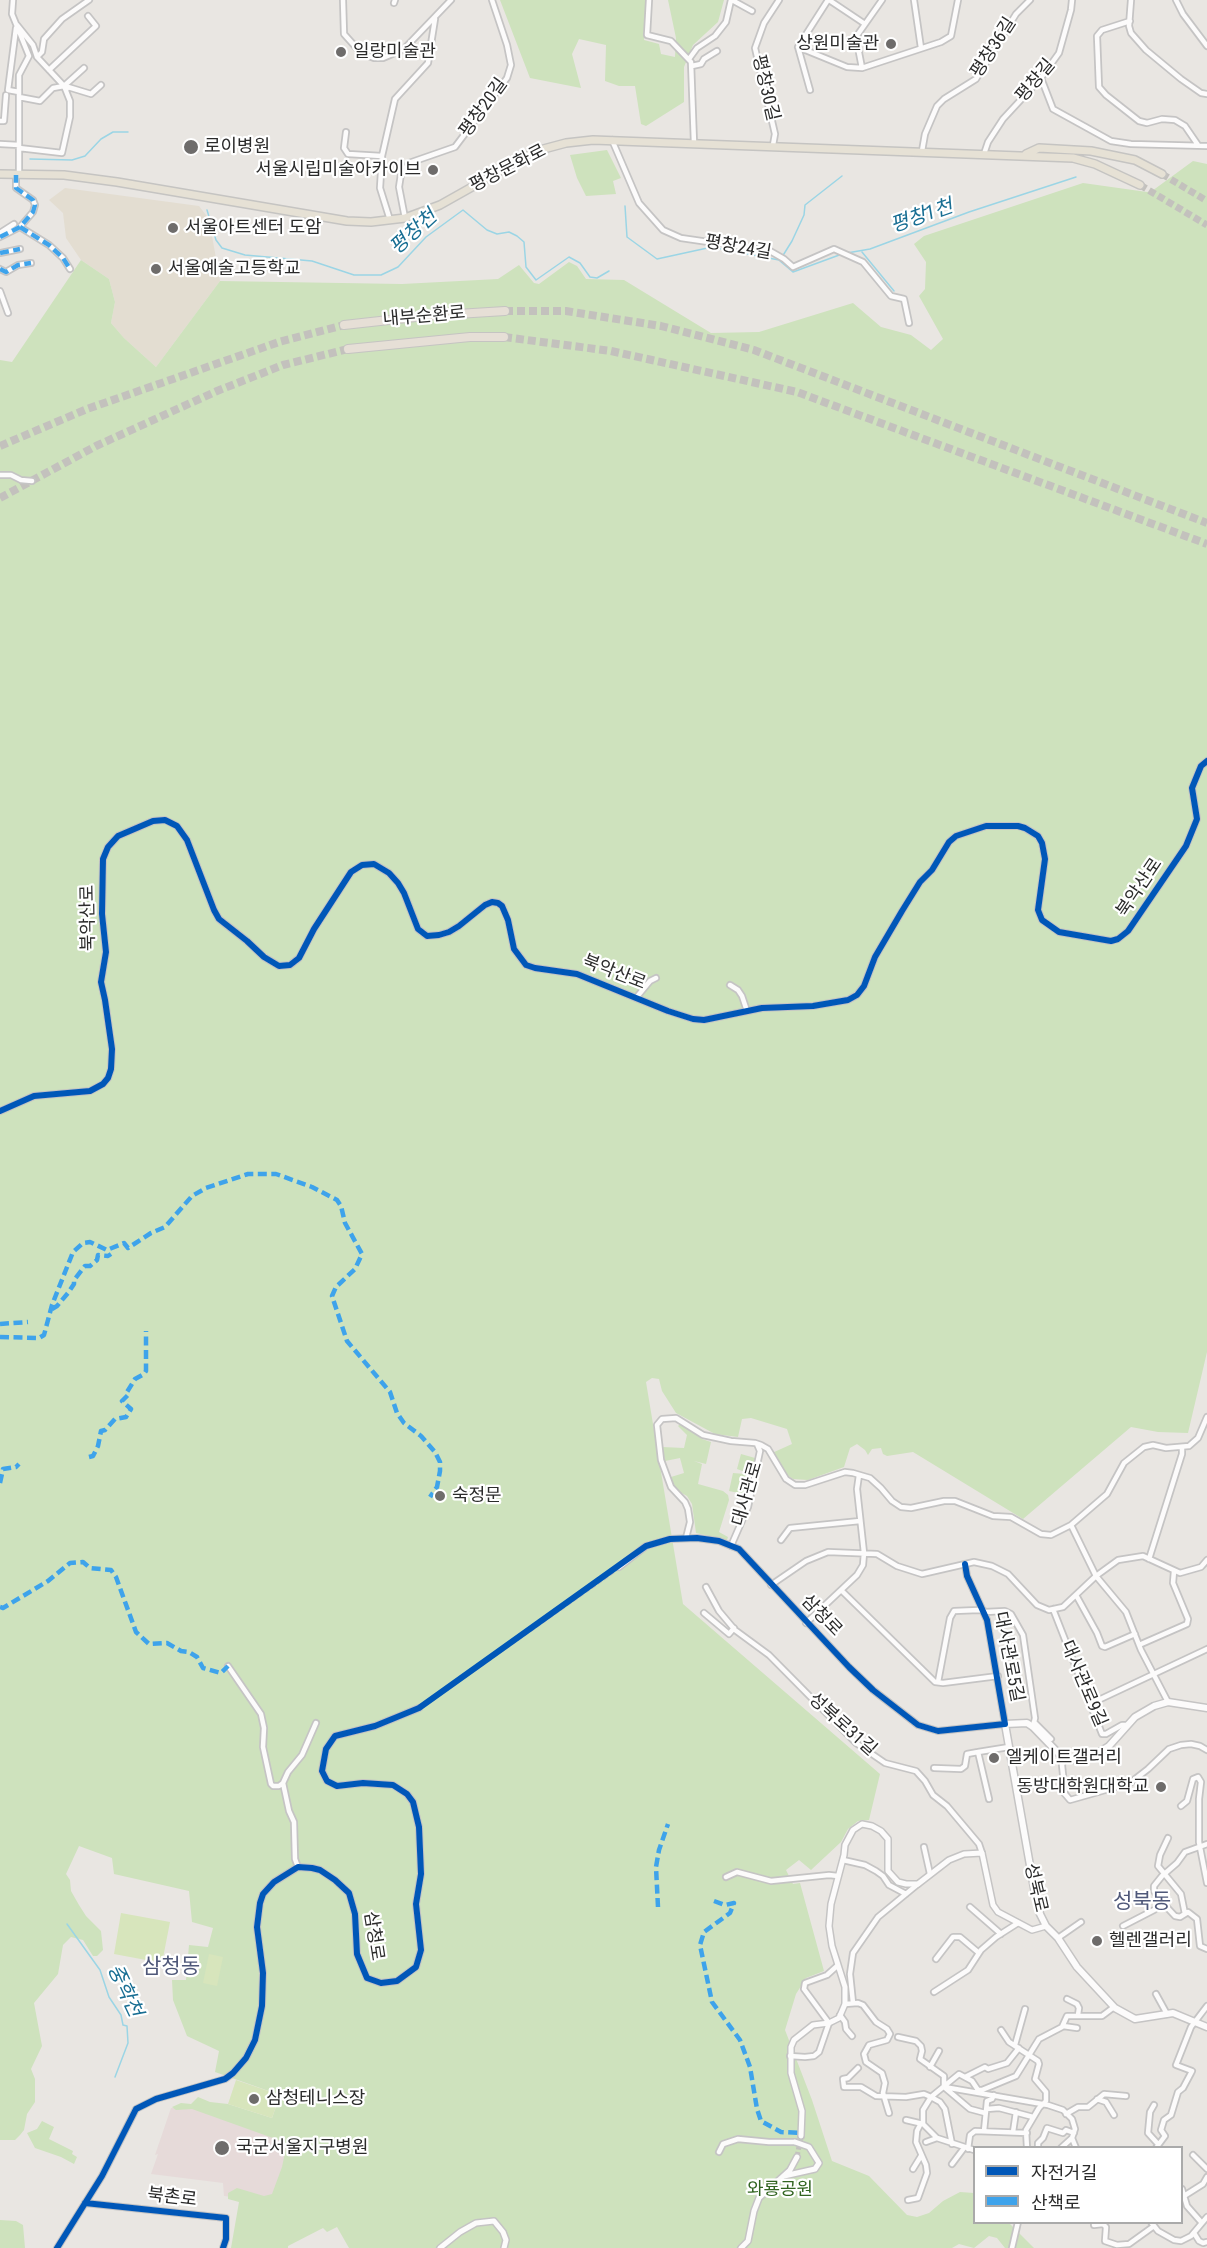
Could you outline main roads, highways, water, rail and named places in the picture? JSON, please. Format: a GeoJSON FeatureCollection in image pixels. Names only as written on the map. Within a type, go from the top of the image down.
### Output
{"type":"FeatureCollection","features":[{"type":"Feature","properties":{"kind":"highway","name":"내부순환로"},"geometry":{"type":"LineString","coordinates":[[344,325],[425,316],[505,311]]}},
{"type":"Feature","properties":{"kind":"highway","name":"내부순환로"},"geometry":{"type":"LineString","coordinates":[[348,350],[470,337],[504,337]]}},
{"type":"Feature","properties":{"kind":"main road","name":"평창문화로"},"geometry":{"type":"LineString","coordinates":[[0,174],[64,175],[347,221],[371,222],[405,218],[440,205],[536,151],[576,141],[612,140],[1024,154],[1073,158],[1095,164],[1140,185]]}},
{"type":"Feature","properties":{"kind":"main road","name":"평창문화로"},"geometry":{"type":"LineString","coordinates":[[1024,154],[1039,148],[1091,151],[1135,160],[1162,174]]}},
{"type":"Feature","properties":{"kind":"main road","name":"성북로"},"geometry":{"type":"LineString","coordinates":[[1207,1708],[1168,1702],[1154,1706],[1135,1717],[1109,1746],[1093,1756],[1077,1760],[1064,1759],[1034,1725],[1005,1724],[1034,1888],[1040,1914],[1046,1926],[1058,1938],[1077,1967],[1114,2007],[1135,2019],[1173,2013],[1207,2027]]}},
{"type":"Feature","properties":{"kind":"waterway"},"geometry":{"type":"LineString","coordinates":[[30,159],[72,160],[85,156],[101,139],[113,132],[128,132]]}},
{"type":"Feature","properties":{"kind":"waterway","name":"평창천"},"geometry":{"type":"LineString","coordinates":[[782,257],[804,215],[805,205],[842,176]]}},
{"type":"Feature","properties":{"kind":"waterway","name":"평창1천"},"geometry":{"type":"LineString","coordinates":[[847,253],[870,249],[969,212],[1076,177]]}},
{"type":"Feature","properties":{"kind":"waterway","name":"평창천"},"geometry":{"type":"LineString","coordinates":[[625,206],[627,237],[657,259],[712,247],[779,260]]}},
{"type":"Feature","properties":{"kind":"waterway","name":"평창천"},"geometry":{"type":"LineString","coordinates":[[207,210],[216,240],[222,248],[245,255],[312,261],[354,275],[381,275],[398,267],[426,237],[463,210],[487,230],[497,234],[509,232],[524,242],[526,267],[536,280],[569,257],[580,263],[590,277],[597,278],[609,271]]}},
{"type":"Feature","properties":{"kind":"waterway"},"geometry":{"type":"LineString","coordinates":[[862,252],[894,291]]}},
{"type":"Feature","properties":{"kind":"waterway","name":"평창1천"},"geometry":{"type":"LineString","coordinates":[[780,261],[793,272],[842,254]]}},
{"type":"Feature","properties":{"kind":"waterway","name":"중학천"},"geometry":{"type":"LineString","coordinates":[[67,1924],[100,1970],[109,1997],[121,2015],[123,2025],[127,2026],[128,2043],[115,2077]]}},
{"type":"Feature","properties":{"kind":"tunnel"},"geometry":{"type":"LineString","coordinates":[[1162,174],[1207,201]]}},
{"type":"Feature","properties":{"kind":"tunnel"},"geometry":{"type":"LineString","coordinates":[[1140,185],[1207,225]]}},
{"type":"Feature","properties":{"kind":"tunnel"},"geometry":{"type":"LineString","coordinates":[[505,311],[566,311],[661,326],[754,350],[1207,523]]}},
{"type":"Feature","properties":{"kind":"tunnel"},"geometry":{"type":"LineString","coordinates":[[0,446],[87,409],[279,342],[344,325]]}},
{"type":"Feature","properties":{"kind":"tunnel"},"geometry":{"type":"LineString","coordinates":[[504,337],[611,351],[797,392],[1207,544]]}},
{"type":"Feature","properties":{"kind":"tunnel"},"geometry":{"type":"LineString","coordinates":[[0,498],[96,446],[217,391],[283,365],[348,349]]}},
{"type":"Feature","properties":{"kind":"tunnel"},"geometry":{"type":"LineString","coordinates":[[419,1708],[619,1567]]}},
{"type":"Feature","properties":{"kind":"tunnel"},"geometry":{"type":"LineString","coordinates":[[797,2157],[801,2136]]}},
{"type":"Feature","properties":{"kind":"place","name":"상원미술관"},"geometry":{"type":"Point","coordinates":[891,44]}},
{"type":"Feature","properties":{"kind":"place","name":"일랑미술관"},"geometry":{"type":"Point","coordinates":[341,52]}},
{"type":"Feature","properties":{"kind":"place","name":"로이병원"},"geometry":{"type":"Point","coordinates":[191,147]}},
{"type":"Feature","properties":{"kind":"place","name":"서울시립미술아카이브"},"geometry":{"type":"Point","coordinates":[433,170]}},
{"type":"Feature","properties":{"kind":"place","name":"서울아트센터 도암"},"geometry":{"type":"Point","coordinates":[173,228]}},
{"type":"Feature","properties":{"kind":"place","name":"서울예술고등학교"},"geometry":{"type":"Point","coordinates":[156,269]}},
{"type":"Feature","properties":{"kind":"place","name":"숙정문"},"geometry":{"type":"Point","coordinates":[440,1496]}},
{"type":"Feature","properties":{"kind":"place","name":"엘케이트갤러리"},"geometry":{"type":"Point","coordinates":[994,1758]}},
{"type":"Feature","properties":{"kind":"place","name":"동방대학원대학교"},"geometry":{"type":"Point","coordinates":[1161,1787]}},
{"type":"Feature","properties":{"kind":"place","name":"헬렌갤러리"},"geometry":{"type":"Point","coordinates":[1097,1941]}},
{"type":"Feature","properties":{"kind":"place","name":"삼청테니스장"},"geometry":{"type":"Point","coordinates":[254,2099]}},
{"type":"Feature","properties":{"kind":"place","name":"국군서울지구병원"},"geometry":{"type":"Point","coordinates":[222,2148]}},
{"type":"Feature","properties":{"kind":"district","name":"성북동"},"geometry":{"type":"Point","coordinates":[1142,1903]}},
{"type":"Feature","properties":{"kind":"district","name":"삼청동"},"geometry":{"type":"Point","coordinates":[171,1968]}},
{"type":"Feature","properties":{"kind":"park label","name":"와룡공원"},"geometry":{"type":"Point","coordinates":[780,2190]}}]}
